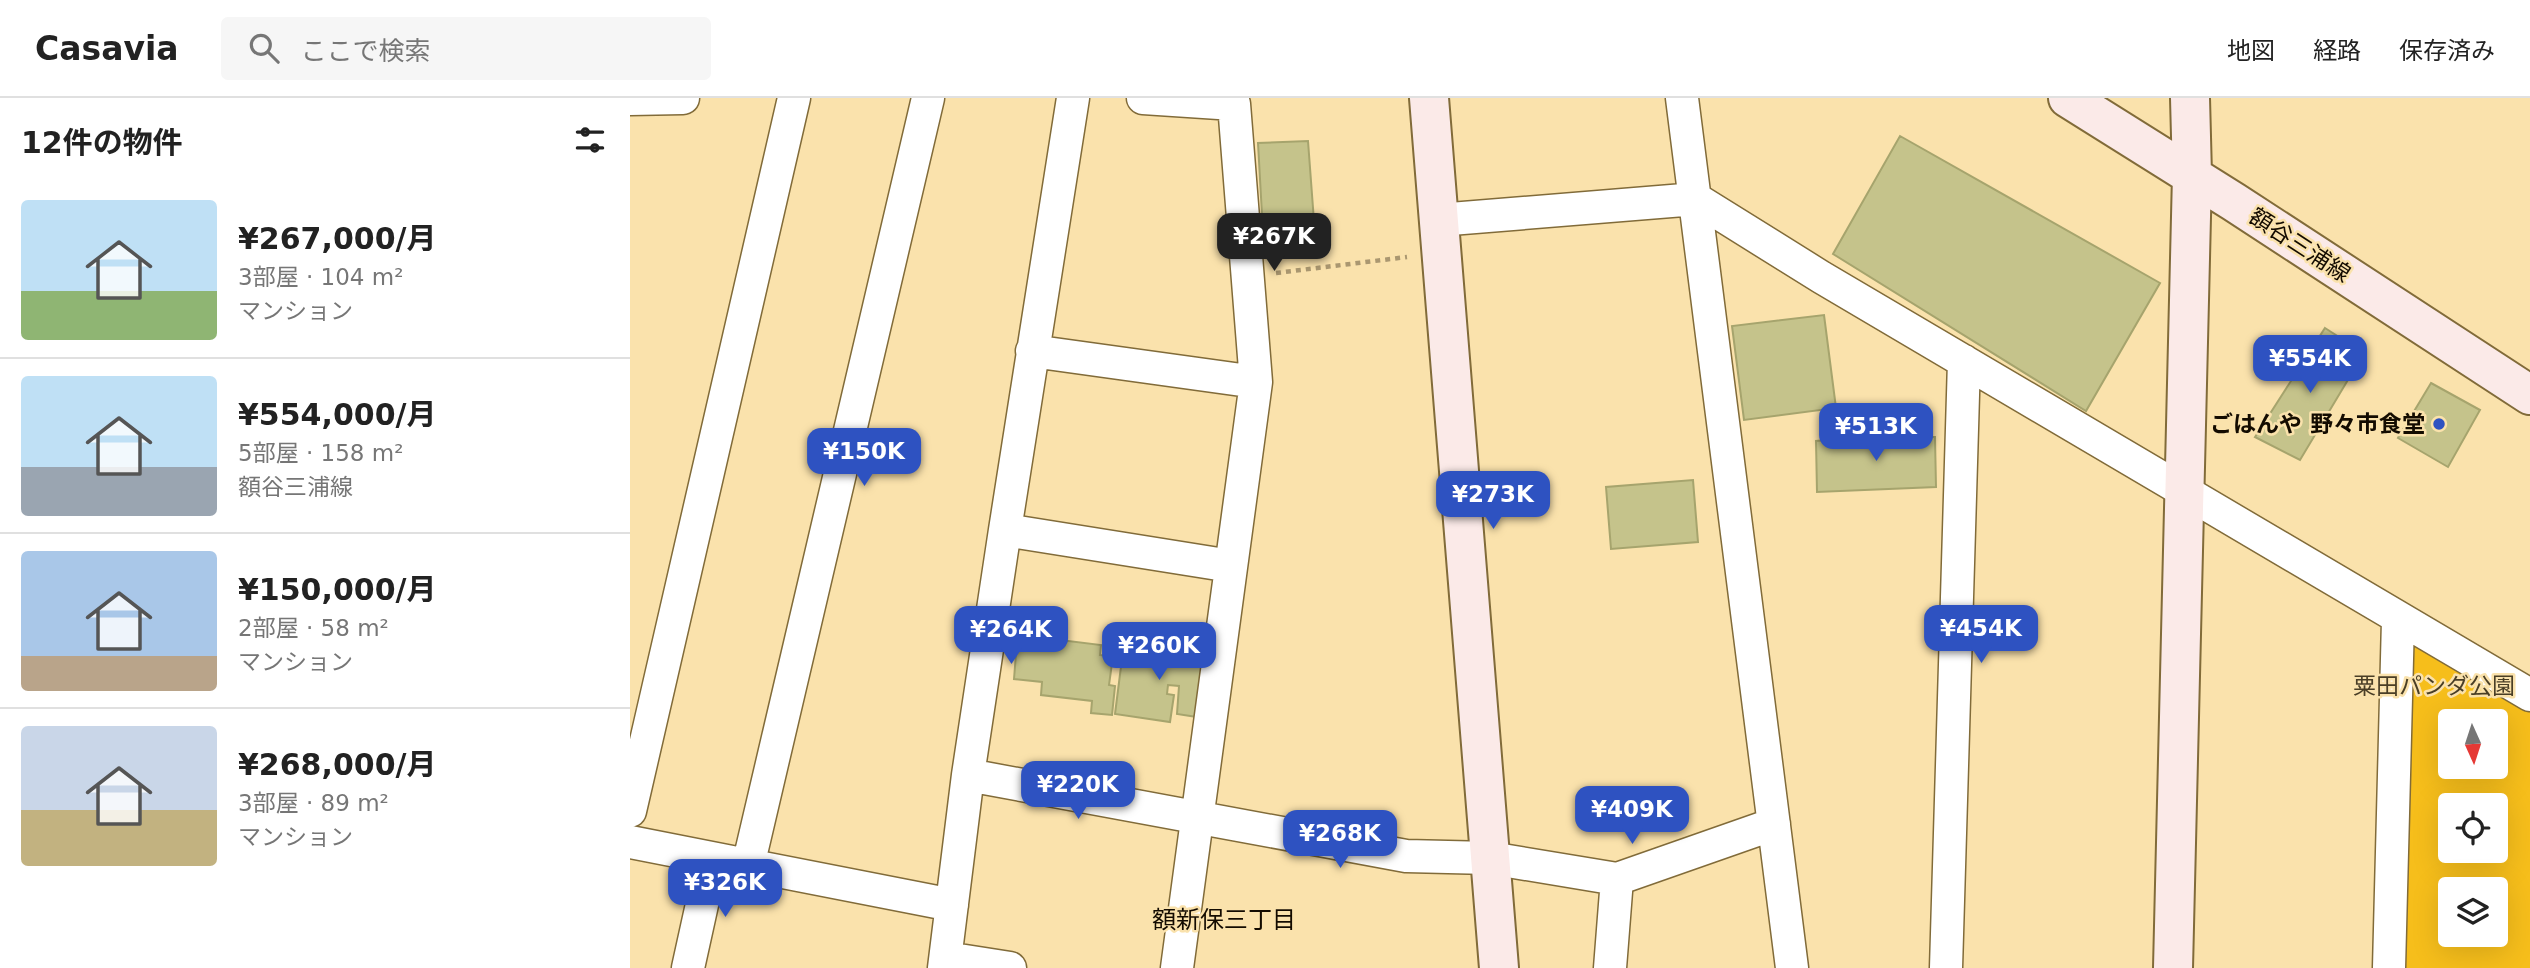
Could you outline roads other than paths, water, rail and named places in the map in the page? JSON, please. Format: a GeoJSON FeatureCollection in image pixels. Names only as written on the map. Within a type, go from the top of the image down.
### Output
{"type":"FeatureCollection","features":[{"type":"Feature","properties":{"kind":"street"},"geometry":{"type":"LineString","coordinates":[[630,99],[683,98]]}},
{"type":"Feature","properties":{"kind":"street"},"geometry":{"type":"LineString","coordinates":[[630,811],[794,98]]}},
{"type":"Feature","properties":{"kind":"street"},"geometry":{"type":"LineString","coordinates":[[748,866],[928,98]]}},
{"type":"Feature","properties":{"kind":"street"},"geometry":{"type":"LineString","coordinates":[[1010,968],[945,963],[968,775],[1073,98]]}},
{"type":"Feature","properties":{"kind":"street"},"geometry":{"type":"LineString","coordinates":[[1143,98],[1234,104],[1256,382],[1177,968]]}},
{"type":"Feature","properties":{"kind":"street"},"geometry":{"type":"LineString","coordinates":[[1429,98],[1499,968]]}},
{"type":"Feature","properties":{"kind":"street"},"geometry":{"type":"LineString","coordinates":[[1682,98],[1792,968]]}},
{"type":"Feature","properties":{"kind":"street","name":"額谷三浦線"},"geometry":{"type":"LineString","coordinates":[[2068,98],[2192,175],[2530,395]]}},
{"type":"Feature","properties":{"kind":"street"},"geometry":{"type":"LineString","coordinates":[[2173,968],[2186,491],[2192,175],[2190,98]]}},
{"type":"Feature","properties":{"kind":"street"},"geometry":{"type":"LineString","coordinates":[[1439,237],[1696,199],[2398,620],[2530,695]]}},
{"type":"Feature","properties":{"kind":"street"},"geometry":{"type":"LineString","coordinates":[[1032,351],[1256,382]]}},
{"type":"Feature","properties":{"kind":"street"},"geometry":{"type":"LineString","coordinates":[[1946,968],[1964,361]]}},
{"type":"Feature","properties":{"kind":"street"},"geometry":{"type":"LineString","coordinates":[[1005,530],[1231,566]]}},
{"type":"Feature","properties":{"kind":"street"},"geometry":{"type":"LineString","coordinates":[[2389,968],[2398,620]]}},
{"type":"Feature","properties":{"kind":"street"},"geometry":{"type":"LineString","coordinates":[[968,775],[1406,856],[1490,858],[1617,879],[1774,824]]}},
{"type":"Feature","properties":{"kind":"street"},"geometry":{"type":"LineString","coordinates":[[630,842],[952,905]]}},
{"type":"Feature","properties":{"kind":"street"},"geometry":{"type":"LineString","coordinates":[[688,968],[712,859]]}},
{"type":"Feature","properties":{"kind":"street"},"geometry":{"type":"LineString","coordinates":[[1610,968],[1617,879]]}},
{"type":"Feature","properties":{"kind":"place","name":"ごはんや 野々市食堂"},"geometry":{"type":"Point","coordinates":[2439,424]}},
{"type":"Feature","properties":{"kind":"district","name":"額新保三丁目"},"geometry":{"type":"Point","coordinates":[1224,920]}},
{"type":"Feature","properties":{"kind":"park label","name":"粟田パンダ公園"},"geometry":{"type":"Point","coordinates":[2434,686]}}]}
